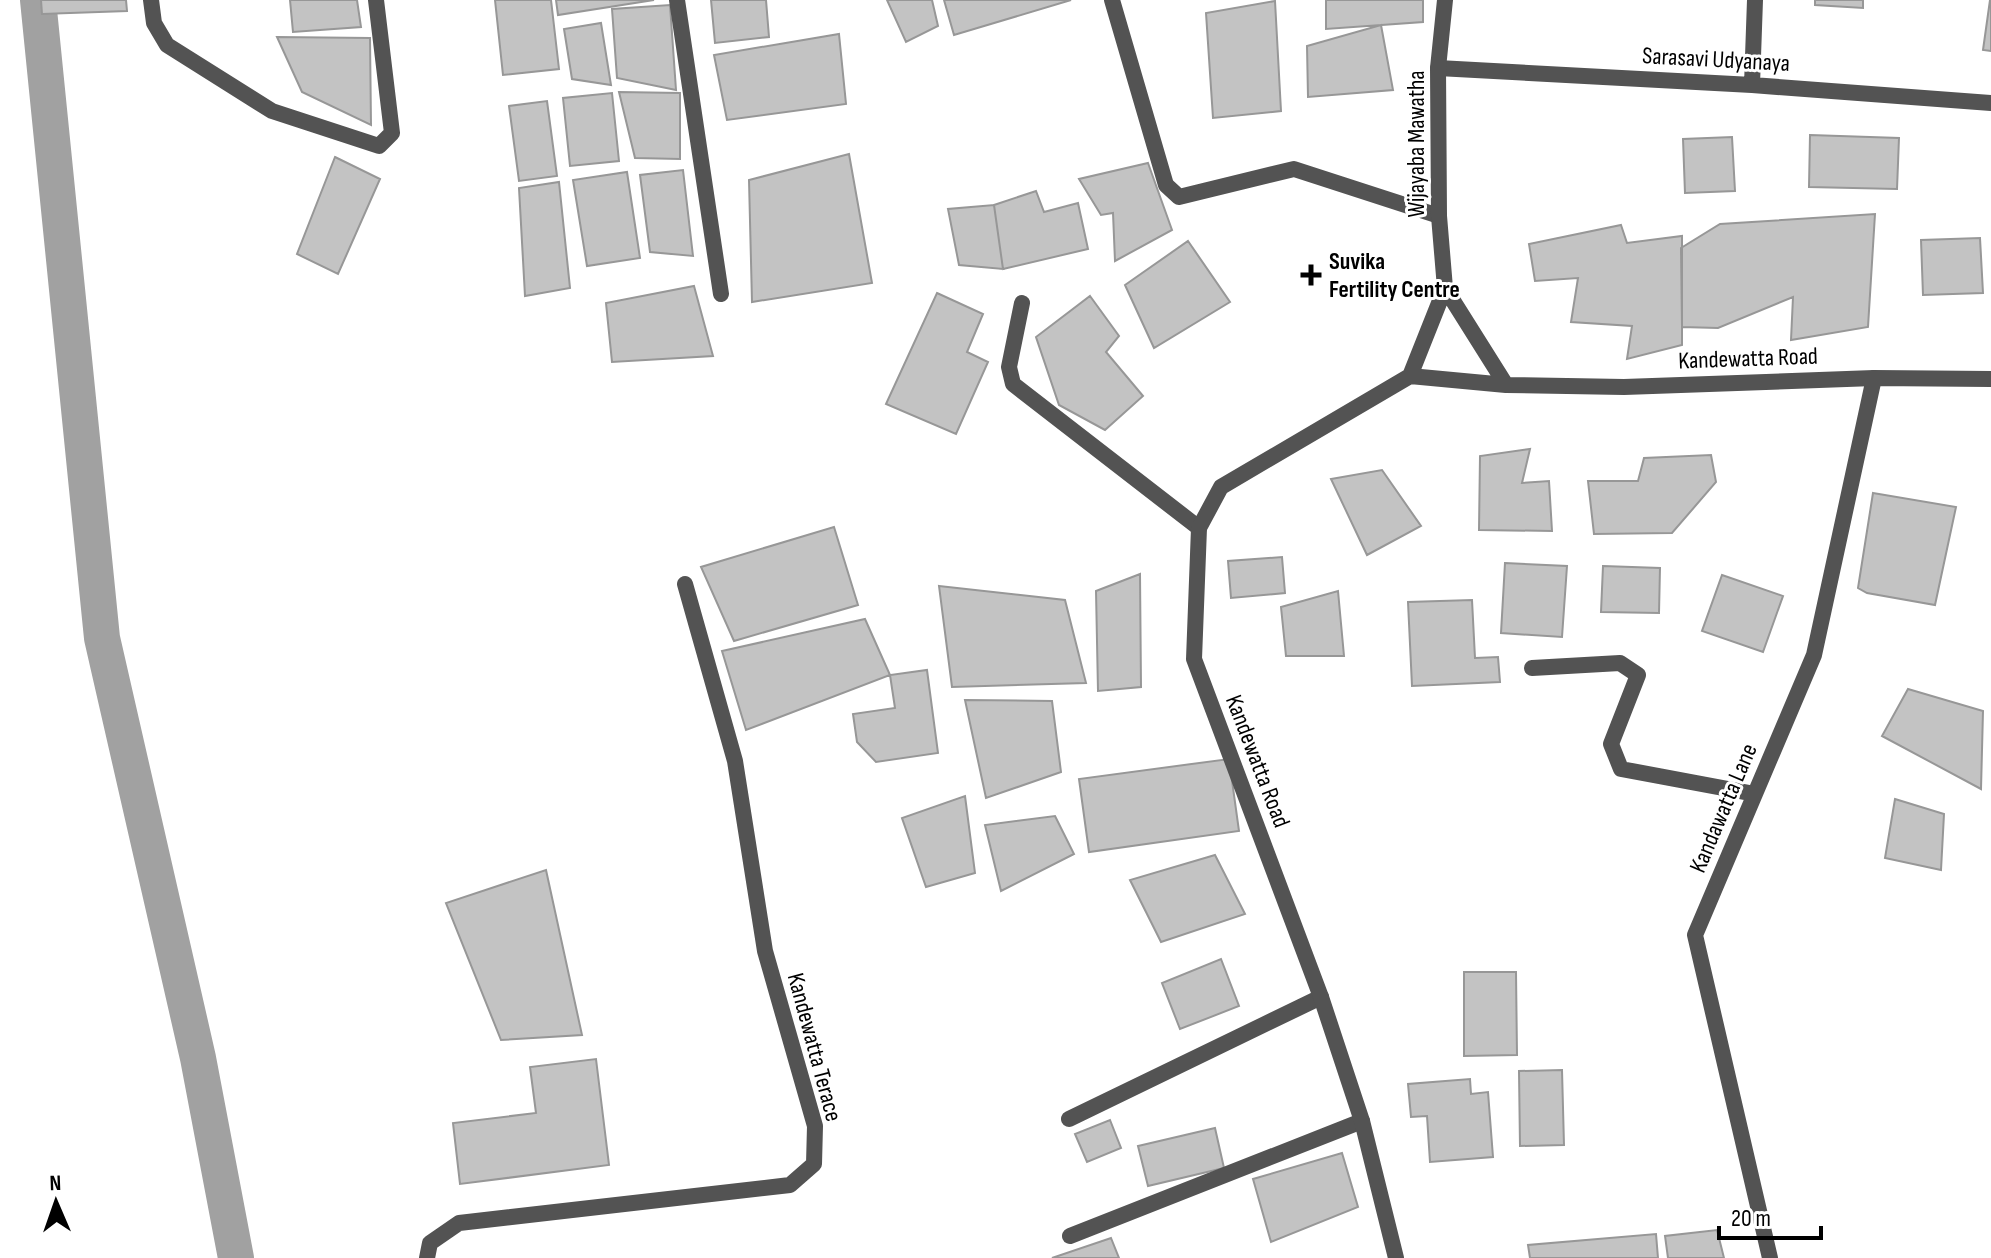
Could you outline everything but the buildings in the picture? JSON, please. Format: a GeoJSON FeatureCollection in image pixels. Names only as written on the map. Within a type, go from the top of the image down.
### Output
{"type":"FeatureCollection","features":[{"type":"Feature","properties":{"kind":"street"},"geometry":{"type":"LineString","coordinates":[[151,0],[154,23],[167,45],[272,111],[379,146],[392,133],[376,0]]}},
{"type":"Feature","properties":{"kind":"street"},"geometry":{"type":"LineString","coordinates":[[677,0],[721,294]]}},
{"type":"Feature","properties":{"kind":"street"},"geometry":{"type":"LineString","coordinates":[[1112,0],[1166,185],[1179,197],[1294,169],[1439,216]]}},
{"type":"Feature","properties":{"kind":"street","name":"Wijayaba Mawatha"},"geometry":{"type":"LineString","coordinates":[[1445,0],[1438,68],[1439,216],[1445,288]]}},
{"type":"Feature","properties":{"kind":"street"},"geometry":{"type":"LineString","coordinates":[[1752,85],[1755,0]]}},
{"type":"Feature","properties":{"kind":"street","name":"Sarasavi Udyanaya"},"geometry":{"type":"LineString","coordinates":[[1438,68],[1752,85],[1991,103]]}},
{"type":"Feature","properties":{"kind":"street"},"geometry":{"type":"LineString","coordinates":[[1410,376],[1445,288]]}},
{"type":"Feature","properties":{"kind":"street"},"geometry":{"type":"LineString","coordinates":[[1445,288],[1506,385]]}},
{"type":"Feature","properties":{"kind":"street"},"geometry":{"type":"LineString","coordinates":[[1022,303],[1009,367],[1013,384],[1199,528]]}},
{"type":"Feature","properties":{"kind":"street","name":"Kandewatta Road"},"geometry":{"type":"LineString","coordinates":[[1396,1258],[1362,1121],[1321,997],[1194,659],[1199,528],[1221,487],[1410,376],[1506,385],[1624,387],[1874,378],[1991,379]]}},
{"type":"Feature","properties":{"kind":"street","name":"Kandawatta Lane"},"geometry":{"type":"LineString","coordinates":[[1770,1258],[1695,935],[1814,655],[1874,378]]}},
{"type":"Feature","properties":{"kind":"street","name":"Kandewatta Terace"},"geometry":{"type":"LineString","coordinates":[[427,1258],[430,1243],[459,1223],[790,1185],[814,1164],[815,1126],[765,951],[735,761],[685,584]]}},
{"type":"Feature","properties":{"kind":"street"},"geometry":{"type":"LineString","coordinates":[[1532,668],[1620,663],[1638,675],[1611,744],[1621,769],[1755,794]]}},
{"type":"Feature","properties":{"kind":"street"},"geometry":{"type":"LineString","coordinates":[[1069,1119],[1321,997]]}},
{"type":"Feature","properties":{"kind":"street"},"geometry":{"type":"LineString","coordinates":[[1070,1236],[1362,1121]]}},
{"type":"Feature","properties":{"kind":"waterway"},"geometry":{"type":"LineString","coordinates":[[38,0],[102,638],[198,1058],[236,1258]]}},
{"type":"Feature","properties":{"kind":"place","name":"Suvika Fertility Centre"},"geometry":{"type":"Point","coordinates":[1311,275]}}]}
